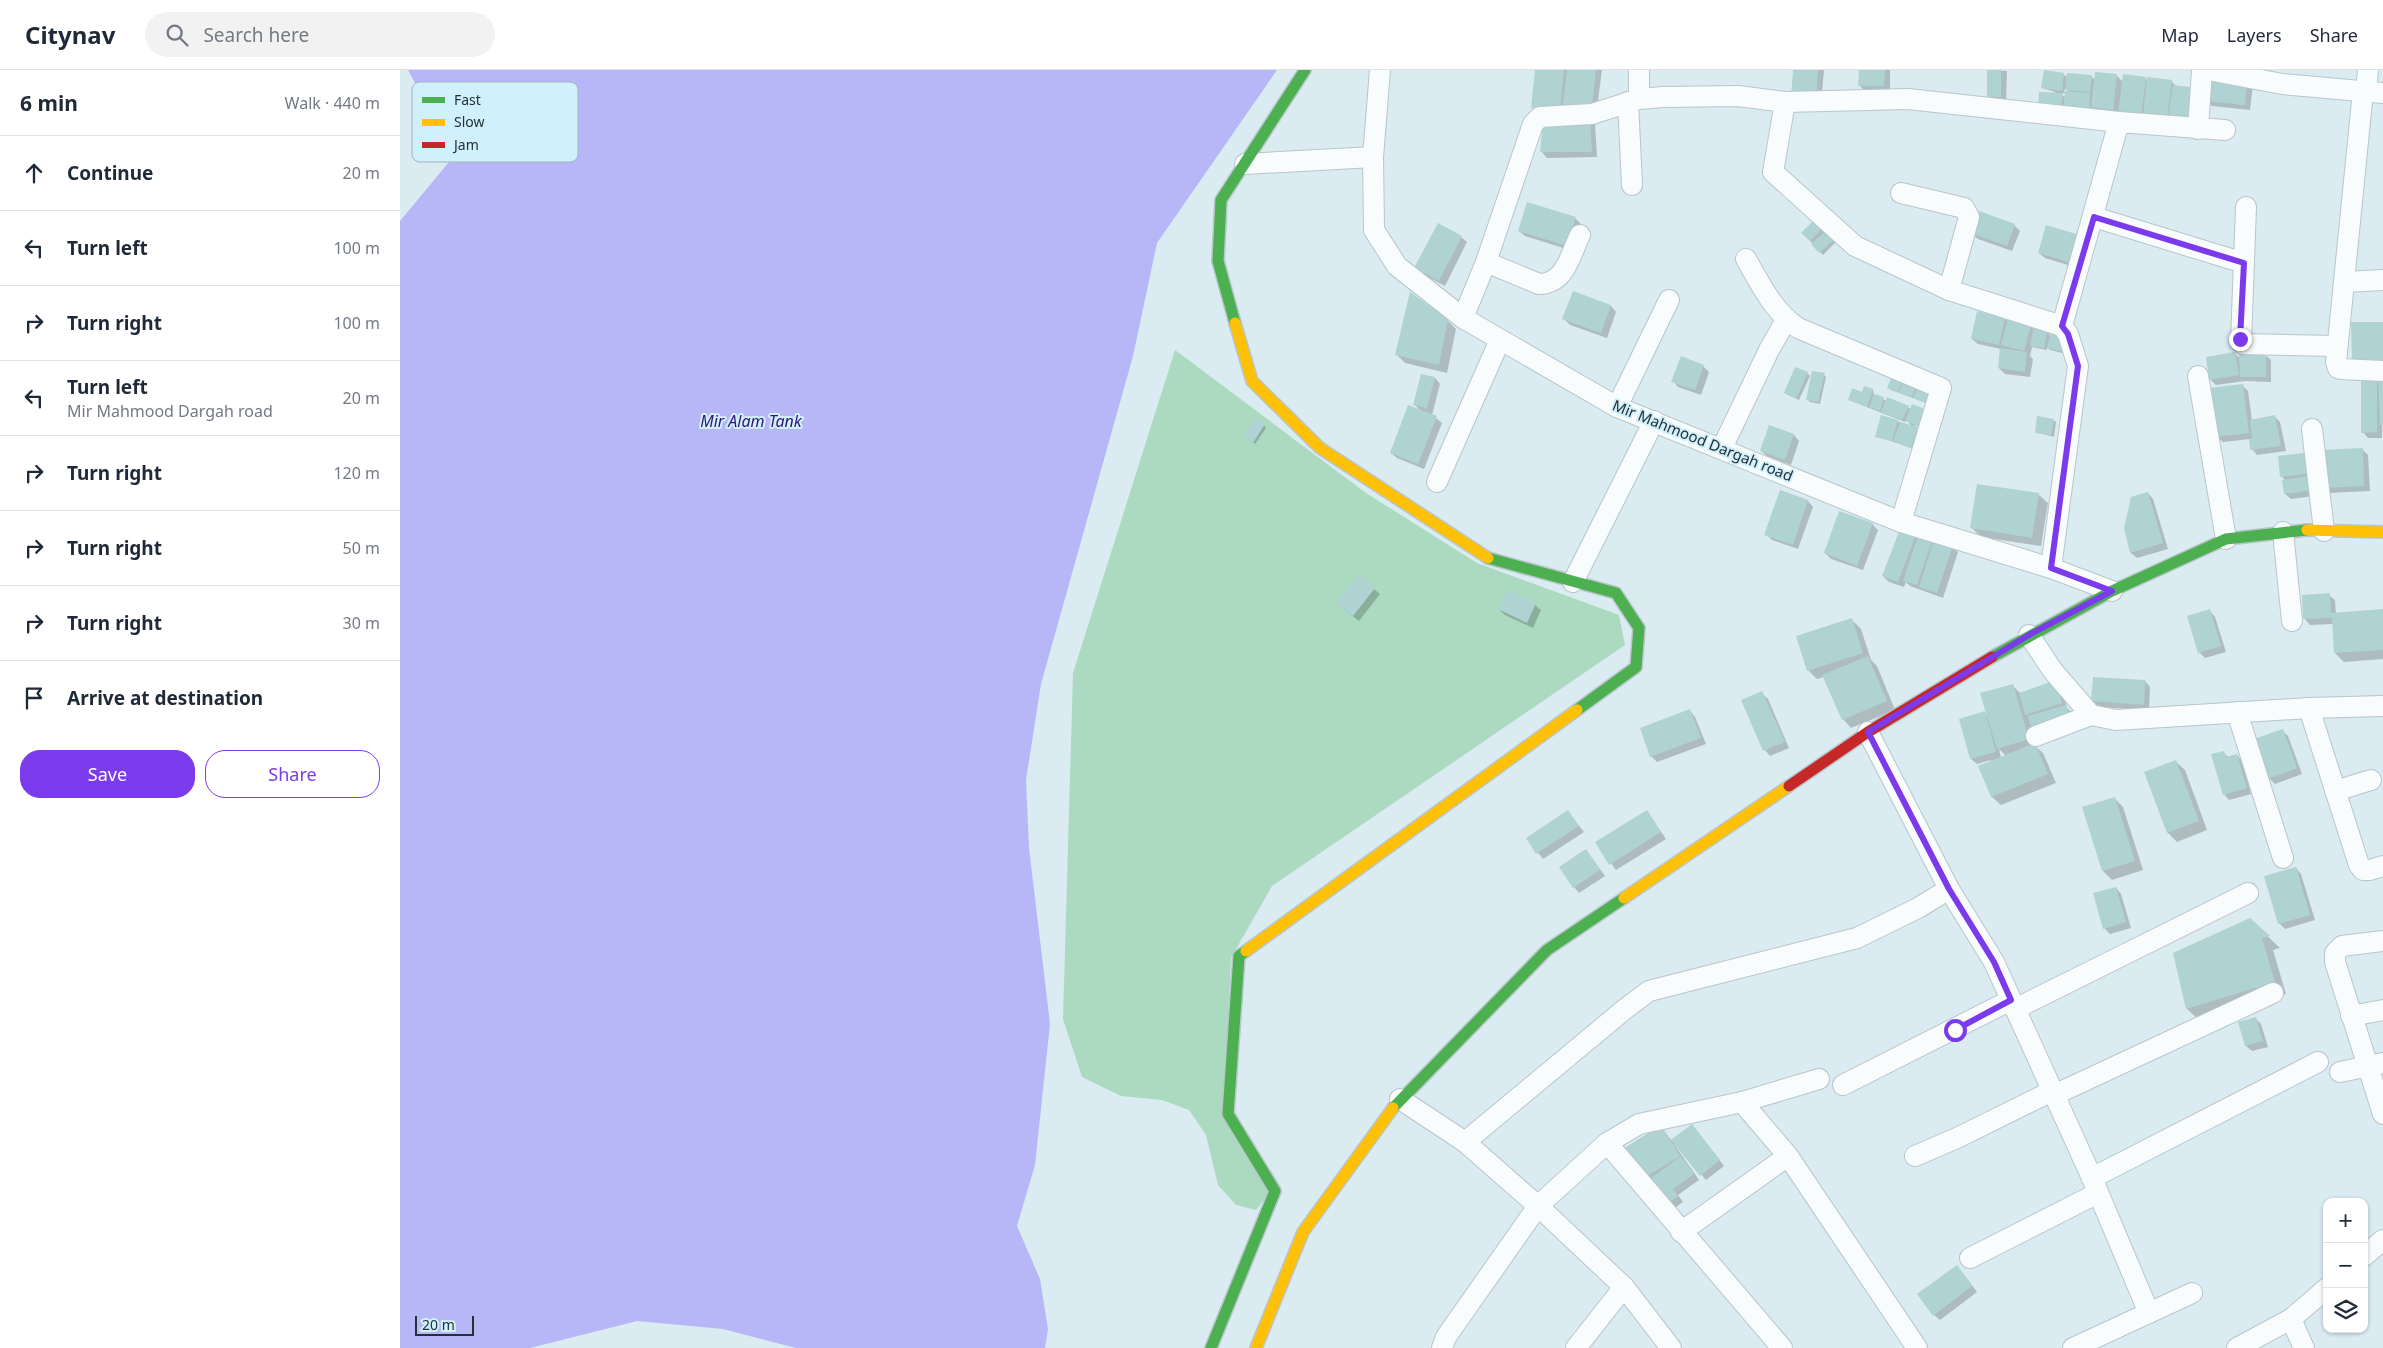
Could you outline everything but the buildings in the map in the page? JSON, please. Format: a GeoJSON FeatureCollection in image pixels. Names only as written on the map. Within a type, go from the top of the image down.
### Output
{"type":"FeatureCollection","features":[{"type":"Feature","properties":{"kind":"street"},"geometry":{"type":"LineString","coordinates":[[1211,1348],[1275,1191],[1228,1114],[1239,956],[1636,666],[1639,628],[1616,593],[1490,559],[1320,448],[1252,381],[1218,261],[1221,200],[1305,70]]}},
{"type":"Feature","properties":{"kind":"street","name":"Mir Mahmood Dargah road"},"geometry":{"type":"LineString","coordinates":[[1380,70],[1373,157],[1374,230],[1396,266],[1463,318],[1618,407],[1901,522],[2051,568],[2112,591]]}},
{"type":"Feature","properties":{"kind":"street"},"geometry":{"type":"LineString","coordinates":[[1632,184],[1634,100],[1639,70]]}},
{"type":"Feature","properties":{"kind":"street"},"geometry":{"type":"LineString","coordinates":[[2198,128],[2202,70]]}},
{"type":"Feature","properties":{"kind":"street"},"geometry":{"type":"LineString","coordinates":[[2208,70],[2283,77],[2371,92]]}},
{"type":"Feature","properties":{"kind":"street"},"geometry":{"type":"LineString","coordinates":[[2368,70],[2371,92],[2337,346],[2338,368],[2383,371]]}},
{"type":"Feature","properties":{"kind":"street"},"geometry":{"type":"LineString","coordinates":[[1463,318],[1486,262],[1533,124],[1540,117],[1592,114],[1634,100],[1738,96],[1785,102],[1908,99],[2120,122],[2225,130]]}},
{"type":"Feature","properties":{"kind":"street"},"geometry":{"type":"LineString","coordinates":[[1785,102],[1773,172],[1855,246],[1949,290],[2062,326],[2068,334],[2078,366],[2051,568]]}},
{"type":"Feature","properties":{"kind":"street"},"geometry":{"type":"LineString","coordinates":[[2062,326],[2120,122]]}},
{"type":"Feature","properties":{"kind":"street"},"geometry":{"type":"LineString","coordinates":[[1245,164],[1373,157]]}},
{"type":"Feature","properties":{"kind":"street"},"geometry":{"type":"LineString","coordinates":[[1901,193],[1964,208],[1969,217],[1949,290]]}},
{"type":"Feature","properties":{"kind":"street"},"geometry":{"type":"LineString","coordinates":[[2246,207],[2240,339],[2243,344],[2337,346]]}},
{"type":"Feature","properties":{"kind":"street"},"geometry":{"type":"LineString","coordinates":[[2094,217],[2244,263]]}},
{"type":"Feature","properties":{"kind":"street"},"geometry":{"type":"LineString","coordinates":[[1486,262],[1539,284],[1548,284],[1557,280],[1564,271],[1580,236]]}},
{"type":"Feature","properties":{"kind":"street"},"geometry":{"type":"LineString","coordinates":[[1746,259],[1771,304],[1786,320],[1798,328],[1941,388],[1901,522]]}},
{"type":"Feature","properties":{"kind":"street"},"geometry":{"type":"LineString","coordinates":[[2345,282],[2383,280]]}},
{"type":"Feature","properties":{"kind":"street"},"geometry":{"type":"LineString","coordinates":[[1618,407],[1668,300]]}},
{"type":"Feature","properties":{"kind":"street"},"geometry":{"type":"LineString","coordinates":[[1722,448],[1769,350],[1786,320]]}},
{"type":"Feature","properties":{"kind":"street"},"geometry":{"type":"LineString","coordinates":[[1437,482],[1500,340]]}},
{"type":"Feature","properties":{"kind":"street"},"geometry":{"type":"LineString","coordinates":[[2198,376],[2226,539]]}},
{"type":"Feature","properties":{"kind":"street"},"geometry":{"type":"LineString","coordinates":[[1573,582],[1654,421]]}},
{"type":"Feature","properties":{"kind":"street"},"geometry":{"type":"LineString","coordinates":[[2312,429],[2324,531]]}},
{"type":"Feature","properties":{"kind":"street"},"geometry":{"type":"LineString","coordinates":[[2283,532],[2292,621]]}},
{"type":"Feature","properties":{"kind":"street"},"geometry":{"type":"LineString","coordinates":[[1256,1348],[1303,1232],[1400,1099],[1547,950],[1868,732],[2029,635],[2112,591],[2226,539],[2283,532],[2383,532]]}},
{"type":"Feature","properties":{"kind":"street"},"geometry":{"type":"LineString","coordinates":[[2029,635],[2053,671],[2091,715]]}},
{"type":"Feature","properties":{"kind":"street"},"geometry":{"type":"LineString","coordinates":[[2036,736],[2091,715],[2116,720],[2309,708],[2383,706]]}},
{"type":"Feature","properties":{"kind":"street"},"geometry":{"type":"LineString","coordinates":[[2309,708],[2359,864],[2363,870],[2383,866]]}},
{"type":"Feature","properties":{"kind":"street"},"geometry":{"type":"LineString","coordinates":[[2237,712],[2283,858]]}},
{"type":"Feature","properties":{"kind":"street"},"geometry":{"type":"LineString","coordinates":[[1868,732],[1949,889],[1994,962],[2095,1186],[2149,1313]]}},
{"type":"Feature","properties":{"kind":"street"},"geometry":{"type":"LineString","coordinates":[[2335,791],[2371,780]]}},
{"type":"Feature","properties":{"kind":"street"},"geometry":{"type":"LineString","coordinates":[[1466,1142],[1625,1008],[1649,991],[1857,938],[1918,908],[1949,889]]}},
{"type":"Feature","properties":{"kind":"street"},"geometry":{"type":"LineString","coordinates":[[1844,1085],[2248,893]]}},
{"type":"Feature","properties":{"kind":"street"},"geometry":{"type":"LineString","coordinates":[[2383,941],[2342,946],[2335,953],[2335,962],[2351,1016],[2375,1064],[2383,1114]]}},
{"type":"Feature","properties":{"kind":"street"},"geometry":{"type":"LineString","coordinates":[[1914,1156],[2273,993]]}},
{"type":"Feature","properties":{"kind":"street"},"geometry":{"type":"LineString","coordinates":[[2351,1016],[2383,1010]]}},
{"type":"Feature","properties":{"kind":"street"},"geometry":{"type":"LineString","coordinates":[[1970,1258],[2318,1062]]}},
{"type":"Feature","properties":{"kind":"street"},"geometry":{"type":"LineString","coordinates":[[2340,1072],[2375,1064]]}},
{"type":"Feature","properties":{"kind":"street"},"geometry":{"type":"LineString","coordinates":[[1442,1348],[1446,1337],[1538,1206],[1607,1143],[1639,1124],[1742,1102],[1819,1079]]}},
{"type":"Feature","properties":{"kind":"street"},"geometry":{"type":"LineString","coordinates":[[1400,1099],[1466,1142],[1538,1206],[1624,1287],[1671,1348]]}},
{"type":"Feature","properties":{"kind":"street"},"geometry":{"type":"LineString","coordinates":[[1742,1102],[1788,1156],[1917,1348]]}},
{"type":"Feature","properties":{"kind":"street"},"geometry":{"type":"LineString","coordinates":[[1607,1143],[1681,1232],[1782,1348]]}},
{"type":"Feature","properties":{"kind":"street"},"geometry":{"type":"LineString","coordinates":[[1681,1232],[1788,1156]]}},
{"type":"Feature","properties":{"kind":"street"},"geometry":{"type":"LineString","coordinates":[[2368,1253],[2383,1240]]}},
{"type":"Feature","properties":{"kind":"street"},"geometry":{"type":"LineString","coordinates":[[1576,1348],[1624,1287]]}},
{"type":"Feature","properties":{"kind":"street"},"geometry":{"type":"LineString","coordinates":[[2247,1345],[2291,1319],[2323,1291]]}},
{"type":"Feature","properties":{"kind":"street"},"geometry":{"type":"LineString","coordinates":[[2074,1348],[2192,1293]]}},
{"type":"Feature","properties":{"kind":"street"},"geometry":{"type":"LineString","coordinates":[[2291,1319],[2304,1348]]}},
{"type":"Feature","properties":{"kind":"green space"},"geometry":{"type":"Polygon","coordinates":[[[1175,350],[1366,493],[1477,563],[1619,615],[1625,645],[1272,886],[1231,958],[1223,1115],[1271,1191],[1256,1210],[1236,1205],[1218,1185],[1206,1135],[1189,1110],[1162,1100],[1121,1096],[1082,1077],[1063,1019],[1073,673],[1175,350]]]}},
{"type":"Feature","properties":{"kind":"water","name":"Mir Alam Tank"},"geometry":{"type":"Polygon","coordinates":[[[408,70],[1277,70],[1157,243],[1133,356],[1041,684],[1026,780],[1029,848],[1050,1024],[1035,1165],[1017,1226],[1040,1279],[1048,1329],[1045,1348],[796,1348],[723,1329],[637,1321],[530,1348],[400,1348],[400,221],[449,162],[578,162],[578,82],[414,82],[408,70]]]}},
{"type":"Feature","properties":{"kind":"traffic: fast"},"geometry":{"type":"LineString","coordinates":[[1235,323],[1218,261],[1221,200],[1305,70]]}},
{"type":"Feature","properties":{"kind":"traffic: fast"},"geometry":{"type":"LineString","coordinates":[[1992,657],[2112,591],[2226,539],[2307,530]]}},
{"type":"Feature","properties":{"kind":"traffic: fast"},"geometry":{"type":"LineString","coordinates":[[1488,558],[1616,593],[1639,628],[1636,667],[1577,710]]}},
{"type":"Feature","properties":{"kind":"traffic: fast"},"geometry":{"type":"LineString","coordinates":[[1393,1108],[1547,950],[1624,898]]}},
{"type":"Feature","properties":{"kind":"traffic: fast"},"geometry":{"type":"LineString","coordinates":[[1211,1348],[1275,1191],[1228,1114],[1239,956],[1246,951]]}},
{"type":"Feature","properties":{"kind":"traffic: slow"},"geometry":{"type":"LineString","coordinates":[[1235,323],[1252,381],[1320,448],[1488,558]]}},
{"type":"Feature","properties":{"kind":"traffic: slow"},"geometry":{"type":"LineString","coordinates":[[2307,530],[2383,532]]}},
{"type":"Feature","properties":{"kind":"traffic: slow"},"geometry":{"type":"LineString","coordinates":[[1246,951],[1577,710]]}},
{"type":"Feature","properties":{"kind":"traffic: slow"},"geometry":{"type":"LineString","coordinates":[[1624,898],[1789,786]]}},
{"type":"Feature","properties":{"kind":"traffic: slow"},"geometry":{"type":"LineString","coordinates":[[1256,1348],[1303,1232],[1393,1108]]}},
{"type":"Feature","properties":{"kind":"traffic: jam"},"geometry":{"type":"LineString","coordinates":[[1789,786],[1868,732],[1992,657]]}},
{"type":"Feature","properties":{"kind":"route"},"geometry":{"type":"LineString","coordinates":[[1955,1030],[2011,1000],[1994,962],[1949,889],[1868,732],[2029,635],[2112,591],[2051,568],[2078,366],[2068,334],[2062,326],[2094,217],[2244,263],[2240,339]]}}]}
